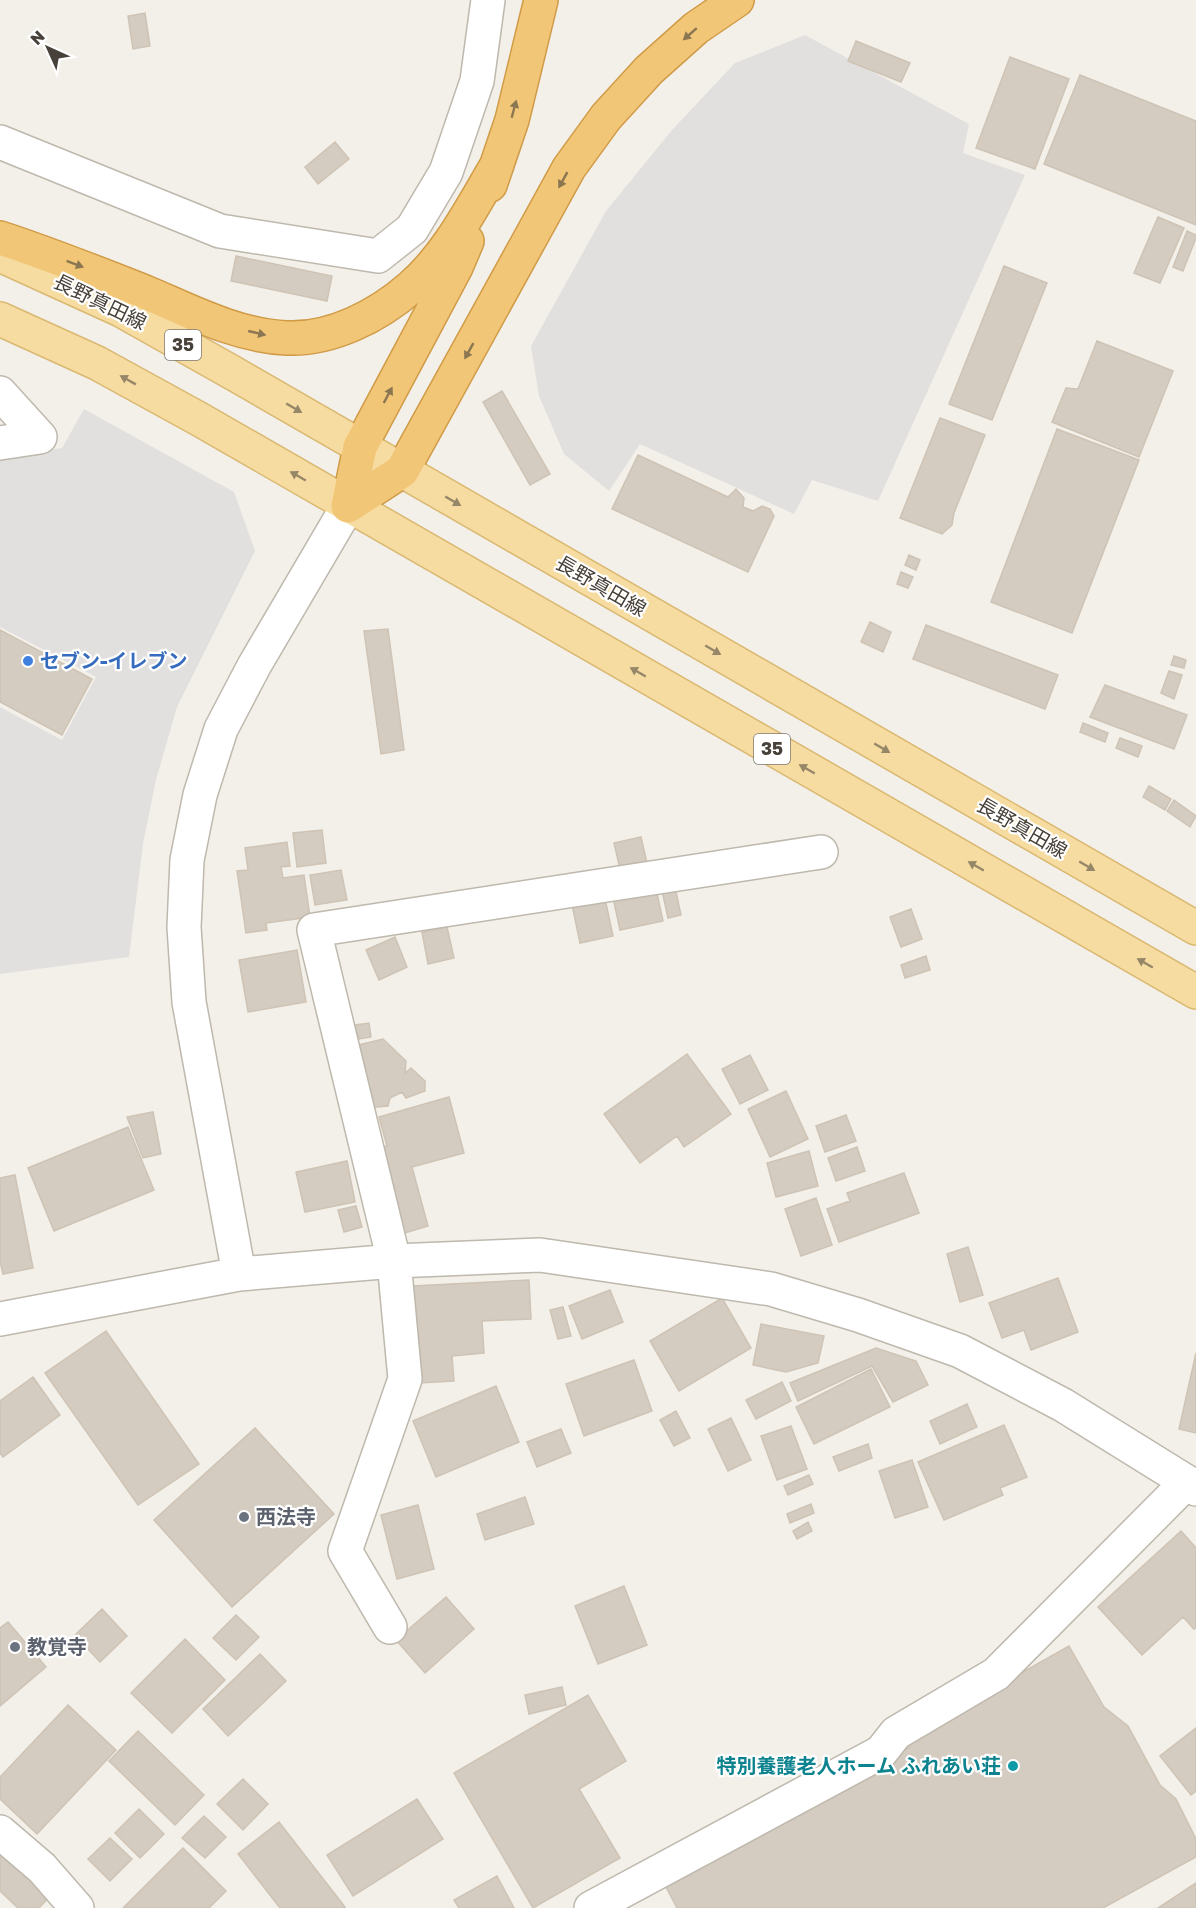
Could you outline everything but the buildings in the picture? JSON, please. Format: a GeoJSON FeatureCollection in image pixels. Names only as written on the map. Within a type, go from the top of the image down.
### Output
{"type":"FeatureCollection","features":[{"type":"Feature","properties":{"kind":"highway"},"geometry":{"type":"LineString","coordinates":[[348,506],[360,447],[456,267],[478,218],[497,165],[525,69],[541,0]]}},
{"type":"Feature","properties":{"kind":"highway"},"geometry":{"type":"LineString","coordinates":[[348,506],[402,471],[569,168],[606,117],[649,70],[696,28],[738,0]]}},
{"type":"Feature","properties":{"kind":"highway"},"geometry":{"type":"LineString","coordinates":[[0,238],[70,262],[229,326],[259,335],[288,338],[324,334],[353,325],[411,287],[434,262],[458,230],[497,165]]}},
{"type":"Feature","properties":{"kind":"main road","name":"長野真田線"},"geometry":{"type":"LineString","coordinates":[[0,255],[121,310],[233,373],[1196,928]]}},
{"type":"Feature","properties":{"kind":"main road","name":"35"},"geometry":{"type":"LineString","coordinates":[[0,320],[98,363],[200,419],[1196,992]]}},
{"type":"Feature","properties":{"kind":"street"},"geometry":{"type":"LineString","coordinates":[[0,142],[220,231],[378,256],[412,229],[446,172],[477,81],[488,0]]}},
{"type":"Feature","properties":{"kind":"street"},"geometry":{"type":"LineString","coordinates":[[0,393],[40,437],[0,443]]}},
{"type":"Feature","properties":{"kind":"street"},"geometry":{"type":"LineString","coordinates":[[238,1274],[189,1002],[184,927],[187,860],[200,795],[221,729],[254,666],[348,506]]}},
{"type":"Feature","properties":{"kind":"street"},"geometry":{"type":"LineString","coordinates":[[390,1627],[345,1551],[405,1379],[394,1261],[314,930],[821,852]]}},
{"type":"Feature","properties":{"kind":"street"},"geometry":{"type":"LineString","coordinates":[[0,1319],[238,1274],[394,1261],[540,1255],[771,1289],[858,1315],[960,1351],[1063,1405],[1192,1485],[996,1674],[896,1733],[881,1752],[591,1908]]}},
{"type":"Feature","properties":{"kind":"street"},"geometry":{"type":"LineString","coordinates":[[0,1832],[42,1868],[77,1908]]}},
{"type":"Feature","properties":{"kind":"shaded area"},"geometry":{"type":"Polygon","coordinates":[[[805,35],[969,124],[963,153],[1025,175],[878,501],[812,480],[794,514],[640,444],[609,491],[564,454],[539,396],[531,346],[606,211],[672,130],[735,63],[805,35]]]}},
{"type":"Feature","properties":{"kind":"shaded area"},"geometry":{"type":"Polygon","coordinates":[[[84,409],[234,492],[255,551],[177,707],[156,780],[143,844],[129,957],[0,974],[0,707],[62,740],[96,677],[0,627],[0,457],[62,448],[84,409]]]}},
{"type":"Feature","properties":{"kind":"place","name":"セブン-イレブン"},"geometry":{"type":"Point","coordinates":[28,661]}},
{"type":"Feature","properties":{"kind":"place","name":"西法寺"},"geometry":{"type":"Point","coordinates":[244,1517]}},
{"type":"Feature","properties":{"kind":"place","name":"教覚寺"},"geometry":{"type":"Point","coordinates":[15,1647]}},
{"type":"Feature","properties":{"kind":"place","name":"特別養護老人ホーム ふれあい荘"},"geometry":{"type":"Point","coordinates":[1013,1766]}}]}
